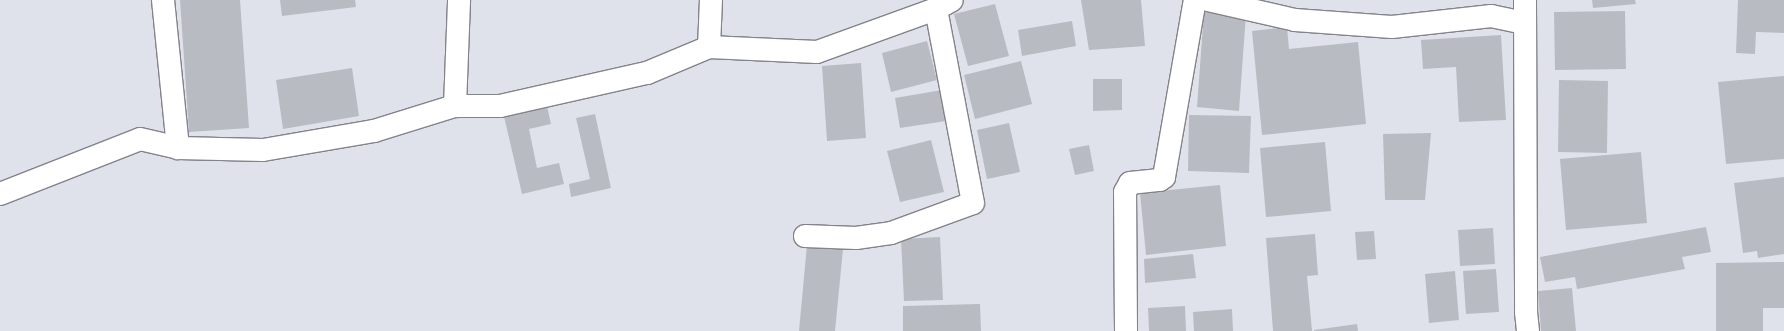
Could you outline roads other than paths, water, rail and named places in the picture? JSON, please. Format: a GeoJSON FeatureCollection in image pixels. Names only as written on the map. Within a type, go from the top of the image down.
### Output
{"type":"FeatureCollection","features":[{"type":"Feature","properties":{"kind":"street"},"geometry":{"type":"LineString","coordinates":[[163,0],[178,148]]}},
{"type":"Feature","properties":{"kind":"street"},"geometry":{"type":"LineString","coordinates":[[455,106],[459,0]]}},
{"type":"Feature","properties":{"kind":"street"},"geometry":{"type":"LineString","coordinates":[[709,47],[712,0]]}},
{"type":"Feature","properties":{"kind":"street"},"geometry":{"type":"LineString","coordinates":[[1126,331],[1125,192],[1130,183],[1160,180],[1164,177],[1195,0]]}},
{"type":"Feature","properties":{"kind":"street"},"geometry":{"type":"LineString","coordinates":[[1208,0],[1295,20],[1392,27],[1491,16],[1524,23]]}},
{"type":"Feature","properties":{"kind":"street"},"geometry":{"type":"LineString","coordinates":[[1525,0],[1526,312],[1528,331]]}},
{"type":"Feature","properties":{"kind":"street"},"geometry":{"type":"LineString","coordinates":[[0,194],[140,139],[178,148],[264,150],[374,131],[455,106],[500,106],[647,73],[709,47],[817,52],[944,4],[973,203],[891,233],[856,238],[805,236]]}}]}
